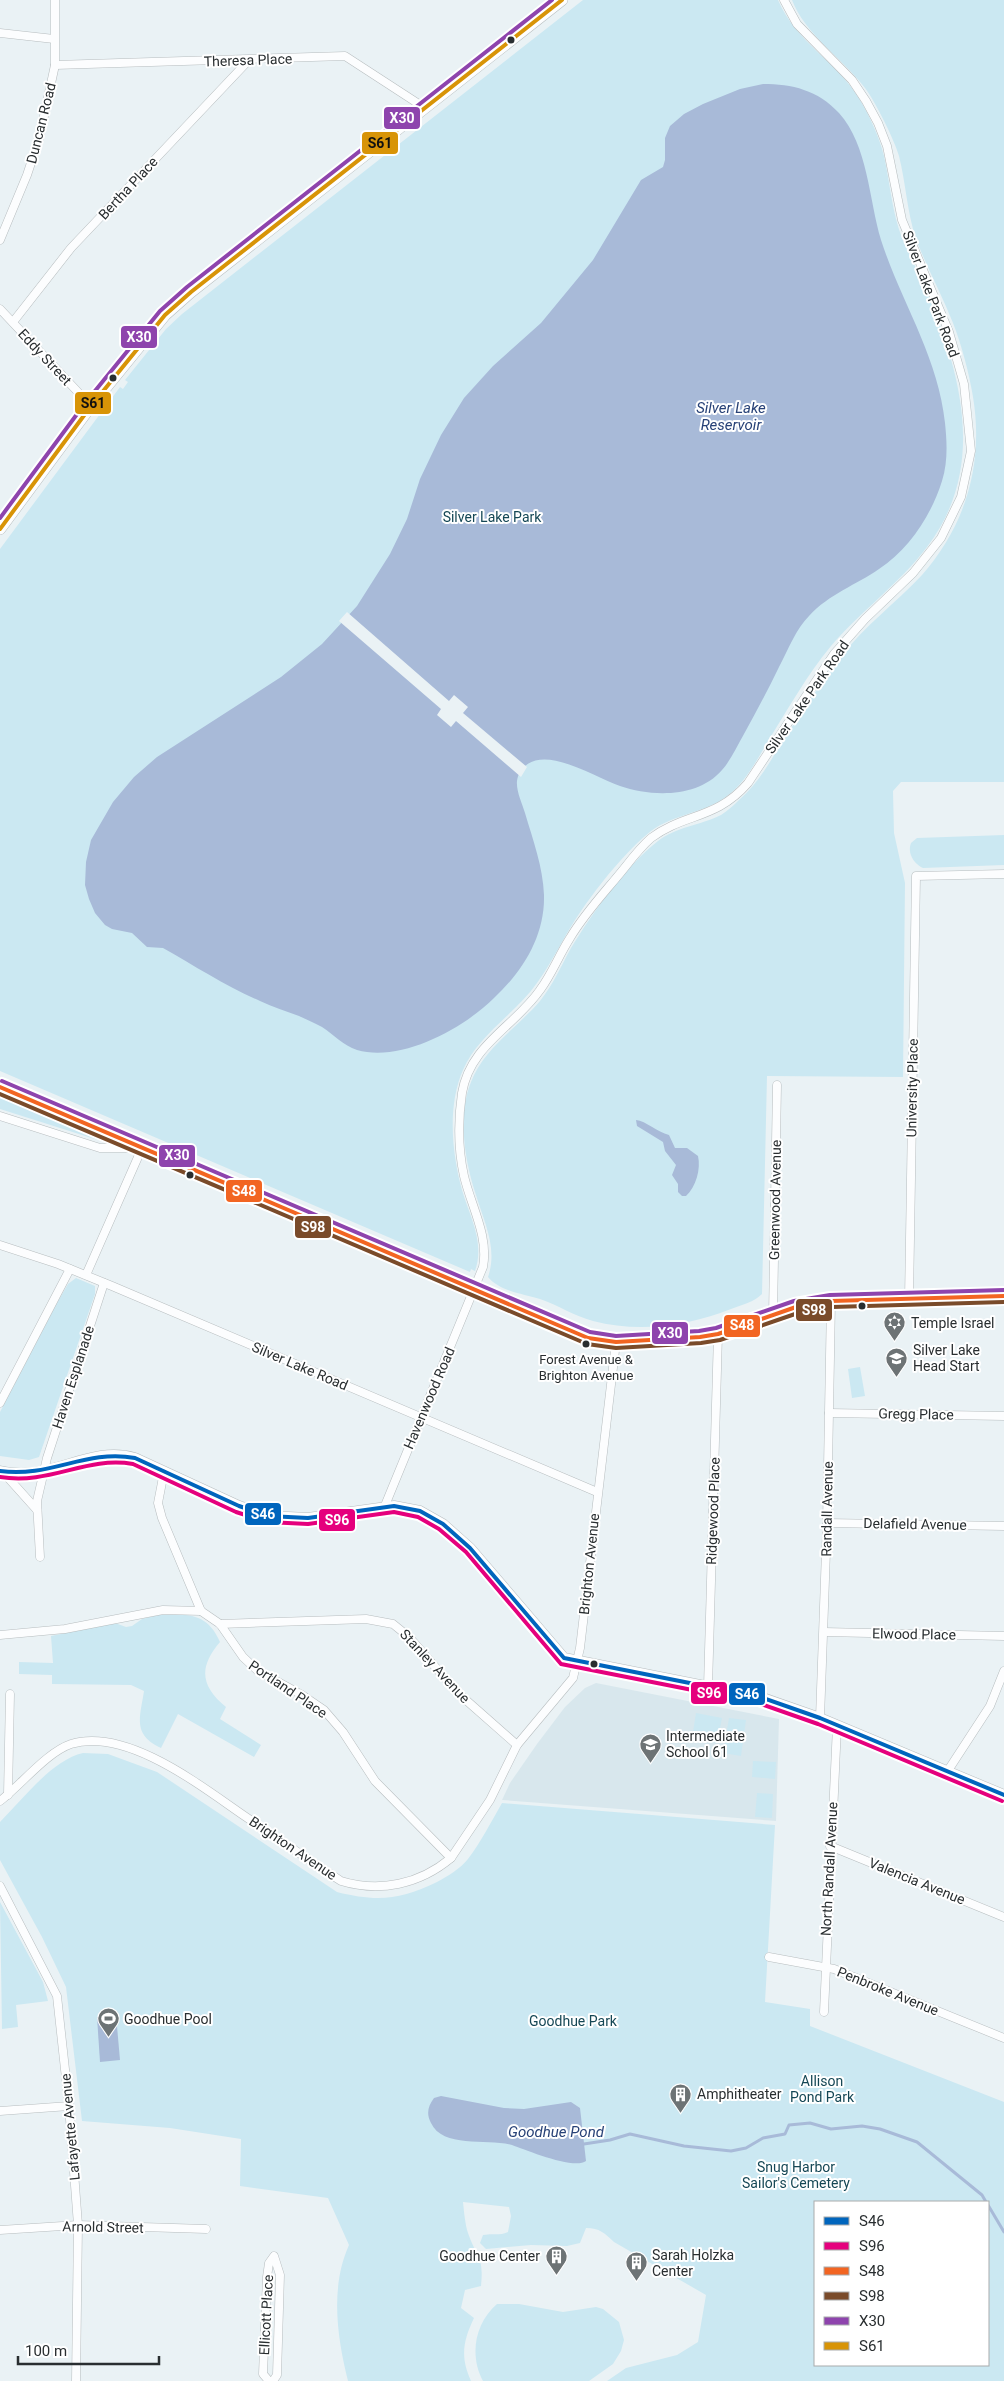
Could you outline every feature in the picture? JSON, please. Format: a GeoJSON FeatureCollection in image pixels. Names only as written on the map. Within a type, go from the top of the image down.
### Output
{"type":"FeatureCollection","features":[{"type":"Feature","properties":{"kind":"main road"},"geometry":{"type":"LineString","coordinates":[[0,529],[90,406],[151,332],[178,303],[562,0]]}},
{"type":"Feature","properties":{"kind":"main road"},"geometry":{"type":"LineString","coordinates":[[0,1088],[588,1338],[616,1342],[663,1341],[718,1334],[796,1308],[831,1301],[1004,1296]]}},
{"type":"Feature","properties":{"kind":"street","name":"Duncan Road"},"geometry":{"type":"LineString","coordinates":[[0,240],[39,139],[55,65],[55,0]]}},
{"type":"Feature","properties":{"kind":"street","name":"Silver Lake Park Road"},"geometry":{"type":"LineString","coordinates":[[476,1290],[483,1267],[484,1245],[464,1176],[459,1135],[462,1094],[472,1062],[486,1045],[539,992],[570,938],[587,913],[629,861],[651,839],[667,829],[720,808],[736,797],[748,783],[834,654],[865,619],[913,573],[941,538],[958,504],[968,474],[971,444],[964,384],[948,332],[902,220],[887,146],[866,101],[852,80],[801,29],[784,0]]}},
{"type":"Feature","properties":{"kind":"street"},"geometry":{"type":"LineString","coordinates":[[0,33],[54,39]]}},
{"type":"Feature","properties":{"kind":"street","name":"Theresa Place"},"geometry":{"type":"LineString","coordinates":[[55,65],[345,56],[425,108]]}},
{"type":"Feature","properties":{"kind":"street","name":"Bertha Place"},"geometry":{"type":"LineString","coordinates":[[13,322],[71,248],[249,60]]}},
{"type":"Feature","properties":{"kind":"street","name":"Eddy Street"},"geometry":{"type":"LineString","coordinates":[[0,309],[90,406]]}},
{"type":"Feature","properties":{"kind":"street","name":"University Place"},"geometry":{"type":"LineString","coordinates":[[909,1299],[916,876],[1004,874]]}},
{"type":"Feature","properties":{"kind":"street","name":"Greenwood Avenue"},"geometry":{"type":"LineString","coordinates":[[773,1316],[777,1085]]}},
{"type":"Feature","properties":{"kind":"street"},"geometry":{"type":"LineString","coordinates":[[0,1116],[100,1148],[142,1148],[86,1276]]}},
{"type":"Feature","properties":{"kind":"street","name":"Silver Lake Road"},"geometry":{"type":"LineString","coordinates":[[0,1245],[104,1283],[597,1492]]}},
{"type":"Feature","properties":{"kind":"street"},"geometry":{"type":"LineString","coordinates":[[0,1403],[70,1269]]}},
{"type":"Feature","properties":{"kind":"street","name":"Haven Esplanade"},"geometry":{"type":"LineString","coordinates":[[40,1557],[37,1510],[43,1473],[104,1283]]}},
{"type":"Feature","properties":{"kind":"street","name":"Havenwood Road"},"geometry":{"type":"LineString","coordinates":[[384,1508],[476,1290]]}},
{"type":"Feature","properties":{"kind":"street","name":"Randall Avenue"},"geometry":{"type":"LineString","coordinates":[[820,1718],[827,1522],[831,1301]]}},
{"type":"Feature","properties":{"kind":"street","name":"Ridgewood Place"},"geometry":{"type":"LineString","coordinates":[[708,1687],[718,1334]]}},
{"type":"Feature","properties":{"kind":"street","name":"Brighton Avenue"},"geometry":{"type":"LineString","coordinates":[[0,1801],[60,1749],[85,1741],[97,1741],[130,1749],[169,1765],[341,1880],[374,1888],[390,1886],[414,1880],[451,1858],[490,1800],[517,1746],[573,1678],[578,1661],[616,1342]]}},
{"type":"Feature","properties":{"kind":"street","name":"Gregg Place"},"geometry":{"type":"LineString","coordinates":[[829,1413],[1004,1416]]}},
{"type":"Feature","properties":{"kind":"street"},"geometry":{"type":"LineString","coordinates":[[1,1471],[22,1474],[43,1473],[88,1459],[115,1454],[135,1458],[244,1508],[274,1517],[308,1518],[400,1506],[417,1510],[431,1516],[450,1530],[482,1561],[564,1658],[760,1697],[820,1718],[1004,1795]]}},
{"type":"Feature","properties":{"kind":"street"},"geometry":{"type":"LineString","coordinates":[[1,1471],[37,1510]]}},
{"type":"Feature","properties":{"kind":"street"},"geometry":{"type":"LineString","coordinates":[[0,1635],[65,1629],[162,1610],[200,1611],[162,1518],[158,1503],[164,1472]]}},
{"type":"Feature","properties":{"kind":"street","name":"Delafield Avenue"},"geometry":{"type":"LineString","coordinates":[[827,1522],[1004,1526]]}},
{"type":"Feature","properties":{"kind":"street","name":"Portland Place"},"geometry":{"type":"LineString","coordinates":[[200,1611],[220,1624],[243,1657],[258,1672],[302,1695],[324,1710],[343,1732],[376,1781],[451,1858]]}},
{"type":"Feature","properties":{"kind":"street","name":"Stanley Avenue"},"geometry":{"type":"LineString","coordinates":[[220,1624],[366,1619],[393,1624],[409,1637],[458,1693],[517,1746]]}},
{"type":"Feature","properties":{"kind":"street","name":"Elwood Place"},"geometry":{"type":"LineString","coordinates":[[824,1632],[1004,1636]]}},
{"type":"Feature","properties":{"kind":"street"},"geometry":{"type":"LineString","coordinates":[[947,1772],[982,1720],[1004,1671]]}},
{"type":"Feature","properties":{"kind":"street"},"geometry":{"type":"LineString","coordinates":[[8,1795],[10,1694]]}},
{"type":"Feature","properties":{"kind":"street","name":"North Randall Avenue"},"geometry":{"type":"LineString","coordinates":[[824,2012],[830,1846],[837,1726]]}},
{"type":"Feature","properties":{"kind":"street","name":"Valencia Avenue"},"geometry":{"type":"LineString","coordinates":[[830,1846],[1004,1917]]}},
{"type":"Feature","properties":{"kind":"street","name":"Lafayette Avenue"},"geometry":{"type":"LineString","coordinates":[[0,1886],[57,1996],[69,2106],[78,2225],[76,2381]]}},
{"type":"Feature","properties":{"kind":"street","name":"Penbroke Avenue"},"geometry":{"type":"LineString","coordinates":[[769,1957],[834,1969],[1004,2038]]}},
{"type":"Feature","properties":{"kind":"street"},"geometry":{"type":"LineString","coordinates":[[0,2111],[69,2106]]}},
{"type":"Feature","properties":{"kind":"street","name":"Arnold Street"},"geometry":{"type":"LineString","coordinates":[[0,2230],[78,2225],[206,2229]]}},
{"type":"Feature","properties":{"kind":"street","name":"Ellicott Place"},"geometry":{"type":"LineString","coordinates":[[269,2381],[264,2374],[266,2277],[269,2263],[274,2256],[280,2275],[277,2374],[273,2381]]}},
{"type":"Feature","properties":{"kind":"shaded area","name":"Intermediate School 61"},"geometry":{"type":"Polygon","coordinates":[[[596,1683],[779,1719],[776,1821],[502,1800],[510,1783],[565,1707],[585,1688],[596,1683]]]}},
{"type":"Feature","properties":{"kind":"green space","name":"Silver Lake Park"},"geometry":{"type":"Polygon","coordinates":[[[583,0],[778,0],[786,15],[806,41],[851,86],[867,113],[880,141],[893,208],[902,238],[924,286],[949,351],[962,418],[963,452],[957,484],[946,516],[927,547],[822,657],[745,778],[733,791],[718,802],[660,825],[632,848],[604,880],[581,911],[537,983],[518,1005],[487,1035],[470,1057],[458,1084],[453,1114],[453,1130],[456,1161],[462,1190],[477,1240],[478,1261],[475,1271],[471,1269],[470,1272],[0,1071],[0,549],[120,387],[123,389],[128,382],[125,380],[166,329],[182,314],[583,0]]]}},
{"type":"Feature","properties":{"kind":"green space"},"geometry":{"type":"Polygon","coordinates":[[[792,0],[1004,0],[1004,782],[901,782],[893,791],[894,833],[905,883],[903,1077],[767,1076],[762,1294],[744,1305],[698,1320],[646,1327],[610,1325],[586,1319],[547,1301],[505,1289],[488,1277],[491,1266],[491,1245],[472,1182],[464,1139],[464,1109],[471,1082],[492,1049],[545,995],[589,920],[633,864],[665,836],[721,815],[752,787],[812,697],[850,646],[922,575],[937,556],[960,514],[968,492],[973,469],[976,446],[976,422],[967,369],[953,323],[916,239],[897,149],[879,111],[865,88],[815,35],[798,12],[792,0]]]}},
{"type":"Feature","properties":{"kind":"green space"},"geometry":{"type":"Polygon","coordinates":[[[1004,835],[1004,865],[923,868],[914,861],[910,851],[911,843],[917,838],[1004,835]]]}},
{"type":"Feature","properties":{"kind":"green space"},"geometry":{"type":"Polygon","coordinates":[[[0,1096],[101,1139],[101,1141],[0,1109],[0,1096]]]}},
{"type":"Feature","properties":{"kind":"green space"},"geometry":{"type":"Polygon","coordinates":[[[76,1278],[95,1286],[95,1294],[39,1457],[29,1460],[0,1456],[0,1412],[57,1303],[68,1284],[76,1278]]]}},
{"type":"Feature","properties":{"kind":"green space"},"geometry":{"type":"Polygon","coordinates":[[[860,1367],[865,1396],[852,1398],[848,1369],[860,1367]]]}},
{"type":"Feature","properties":{"kind":"green space"},"geometry":{"type":"Polygon","coordinates":[[[158,1615],[187,1615],[195,1617],[209,1625],[215,1632],[220,1642],[208,1660],[205,1676],[207,1684],[211,1692],[226,1707],[220,1719],[261,1745],[254,1757],[178,1714],[161,1748],[152,1743],[142,1731],[140,1724],[144,1691],[131,1685],[52,1684],[52,1675],[19,1674],[19,1662],[53,1663],[51,1636],[115,1623],[126,1627],[132,1626],[142,1619],[158,1615]]]}},
{"type":"Feature","properties":{"kind":"green space"},"geometry":{"type":"Polygon","coordinates":[[[696,1713],[722,1718],[717,1743],[692,1738],[696,1713]]]}},
{"type":"Feature","properties":{"kind":"green space"},"geometry":{"type":"Polygon","coordinates":[[[729,1718],[746,1720],[741,1756],[723,1753],[729,1718]]]}},
{"type":"Feature","properties":{"kind":"green space","name":"Goodhue Park"},"geometry":{"type":"Polygon","coordinates":[[[83,1753],[108,1754],[157,1772],[337,1892],[364,1897],[388,1898],[412,1893],[454,1872],[465,1863],[473,1852],[502,1803],[775,1825],[765,2002],[810,2009],[810,2026],[1004,2102],[1004,2381],[607,2381],[626,2368],[677,2355],[698,2342],[706,2295],[595,2229],[586,2228],[580,2243],[567,2246],[531,2245],[486,2249],[480,2243],[483,2235],[508,2232],[511,2216],[509,2207],[463,2202],[467,2229],[482,2268],[481,2286],[465,2290],[461,2308],[474,2318],[467,2334],[464,2349],[465,2364],[471,2381],[348,2381],[338,2330],[337,2295],[343,2261],[349,2245],[328,2198],[240,2186],[241,2139],[170,2128],[82,2121],[66,1987],[42,1937],[0,1860],[0,1822],[38,1782],[71,1757],[83,1753]]]}},
{"type":"Feature","properties":{"kind":"green space"},"geometry":{"type":"Polygon","coordinates":[[[753,1761],[776,1762],[775,1779],[752,1777],[753,1761]]]}},
{"type":"Feature","properties":{"kind":"green space"},"geometry":{"type":"Polygon","coordinates":[[[757,1793],[773,1794],[772,1818],[755,1817],[757,1793]]]}},
{"type":"Feature","properties":{"kind":"green space"},"geometry":{"type":"Polygon","coordinates":[[[0,1902],[43,1982],[48,2001],[16,2005],[18,2027],[2,2029],[0,1902]]]}},
{"type":"Feature","properties":{"kind":"green space"},"geometry":{"type":"Polygon","coordinates":[[[497,2304],[519,2304],[563,2312],[596,2307],[603,2309],[619,2322],[624,2340],[621,2351],[613,2364],[589,2381],[483,2381],[476,2361],[476,2340],[484,2320],[497,2304]]]}},
{"type":"Feature","properties":{"kind":"water","name":"Silver Lake Reservoir"},"geometry":{"type":"Polygon","coordinates":[[[763,84],[784,85],[804,90],[831,105],[849,126],[862,157],[881,240],[927,352],[941,398],[945,423],[947,445],[942,481],[932,507],[918,531],[890,561],[825,602],[804,621],[792,640],[731,757],[722,770],[712,779],[688,790],[660,793],[633,790],[620,786],[559,761],[535,761],[523,768],[518,777],[517,789],[542,874],[544,895],[541,925],[530,952],[505,988],[466,1021],[431,1040],[393,1052],[374,1053],[357,1050],[343,1043],[317,1024],[223,983],[163,948],[147,947],[132,933],[112,929],[105,925],[95,913],[89,899],[85,885],[86,862],[91,840],[113,802],[134,777],[157,757],[281,677],[322,644],[357,606],[390,554],[407,519],[420,479],[441,435],[464,398],[493,366],[541,323],[593,260],[641,180],[663,167],[665,160],[665,138],[670,126],[684,114],[703,104],[740,89],[763,84]]]}},
{"type":"Feature","properties":{"kind":"water"},"geometry":{"type":"Polygon","coordinates":[[[636,1120],[669,1135],[675,1148],[687,1148],[698,1156],[697,1178],[693,1188],[686,1196],[682,1196],[678,1192],[678,1184],[672,1175],[676,1165],[665,1151],[663,1142],[637,1126],[636,1120]]]}},
{"type":"Feature","properties":{"kind":"water","name":"Goodhue Pool"},"geometry":{"type":"Polygon","coordinates":[[[116,2015],[120,2060],[100,2062],[97,2017],[116,2015]]]}},
{"type":"Feature","properties":{"kind":"water","name":"Goodhue Pond"},"geometry":{"type":"Polygon","coordinates":[[[441,2096],[504,2108],[524,2109],[571,2102],[580,2108],[586,2161],[571,2163],[538,2155],[512,2145],[456,2140],[445,2136],[437,2131],[431,2123],[428,2113],[434,2098],[441,2096]]]}},
{"type":"Feature","properties":{"kind":"pier"},"geometry":{"type":"Polygon","coordinates":[[[347,612],[449,701],[454,695],[468,707],[463,713],[527,767],[521,777],[456,721],[451,727],[437,715],[441,709],[339,621],[347,612]]]}},
{"type":"Feature","properties":{"kind":"waterway"},"geometry":{"type":"LineString","coordinates":[[584,2144],[610,2140],[630,2134],[684,2146],[731,2151],[746,2148],[763,2138],[785,2134],[789,2125],[810,2123],[831,2129],[862,2126],[880,2129],[917,2142],[982,2195],[985,2201]]}},
{"type":"Feature","properties":{"kind":"waterway"},"geometry":{"type":"LineString","coordinates":[[989,2207],[1004,2232]]}},
{"type":"Feature","properties":{"kind":"transit line","name":"X30"},"geometry":{"type":"LineString","coordinates":[[0,518],[86,402],[160,311],[187,287],[552,0]]}},
{"type":"Feature","properties":{"kind":"transit line","name":"S61"},"geometry":{"type":"LineString","coordinates":[[0,529],[91,406],[165,315],[191,292],[562,0]]}},
{"type":"Feature","properties":{"kind":"transit line","name":"X30"},"geometry":{"type":"LineString","coordinates":[[2,1081],[590,1332],[616,1336],[699,1331],[716,1328],[794,1301],[830,1295],[1004,1290]]}},
{"type":"Feature","properties":{"kind":"transit line","name":"S48"},"geometry":{"type":"LineString","coordinates":[[0,1087],[588,1338],[616,1342],[700,1337],[718,1334],[796,1307],[831,1301],[1004,1296]]}},
{"type":"Feature","properties":{"kind":"transit line","name":"S98"},"geometry":{"type":"LineString","coordinates":[[0,1094],[587,1344],[616,1348],[701,1343],[720,1340],[798,1313],[832,1307],[1004,1302]]}},
{"type":"Feature","properties":{"kind":"transit line","name":"S46"},"geometry":{"type":"LineString","coordinates":[[0,1471],[36,1471],[100,1457],[117,1456],[135,1458],[239,1506],[268,1516],[308,1518],[394,1506],[420,1511],[443,1524],[470,1548],[564,1658],[760,1697],[820,1718],[1004,1795]]}},
{"type":"Feature","properties":{"kind":"transit line","name":"S96"},"geometry":{"type":"LineString","coordinates":[[0,1477],[36,1477],[99,1464],[133,1464],[236,1512],[267,1522],[308,1524],[394,1512],[418,1517],[439,1529],[466,1552],[561,1664],[758,1703],[818,1724],[1002,1801]]}},
{"type":"Feature","properties":{"kind":"place","name":"Temple Israel"},"geometry":{"type":"Point","coordinates":[895,1342]}},
{"type":"Feature","properties":{"kind":"place","name":"Forest Avenue & Brighton Avenue"},"geometry":{"type":"Point","coordinates":[586,1344]}},
{"type":"Feature","properties":{"kind":"place","name":"Silver Lake Head Start"},"geometry":{"type":"Point","coordinates":[897,1377]}},
{"type":"Feature","properties":{"kind":"place","name":"Intermediate School 61"},"geometry":{"type":"Point","coordinates":[650,1763]}},
{"type":"Feature","properties":{"kind":"place","name":"Goodhue Pool"},"geometry":{"type":"Point","coordinates":[108,2038]}},
{"type":"Feature","properties":{"kind":"place","name":"Amphitheater"},"geometry":{"type":"Point","coordinates":[681,2113]}},
{"type":"Feature","properties":{"kind":"place","name":"Goodhue Center"},"geometry":{"type":"Point","coordinates":[556,2275]}},
{"type":"Feature","properties":{"kind":"place","name":"Sarah Holzka Center"},"geometry":{"type":"Point","coordinates":[636,2282]}},
{"type":"Feature","properties":{"kind":"park label","name":"Allison Pond Park"},"geometry":{"type":"Point","coordinates":[822,2090]}},
{"type":"Feature","properties":{"kind":"park label","name":"Snug Harbor Sailor's Cemetery"},"geometry":{"type":"Point","coordinates":[796,2176]}}]}
